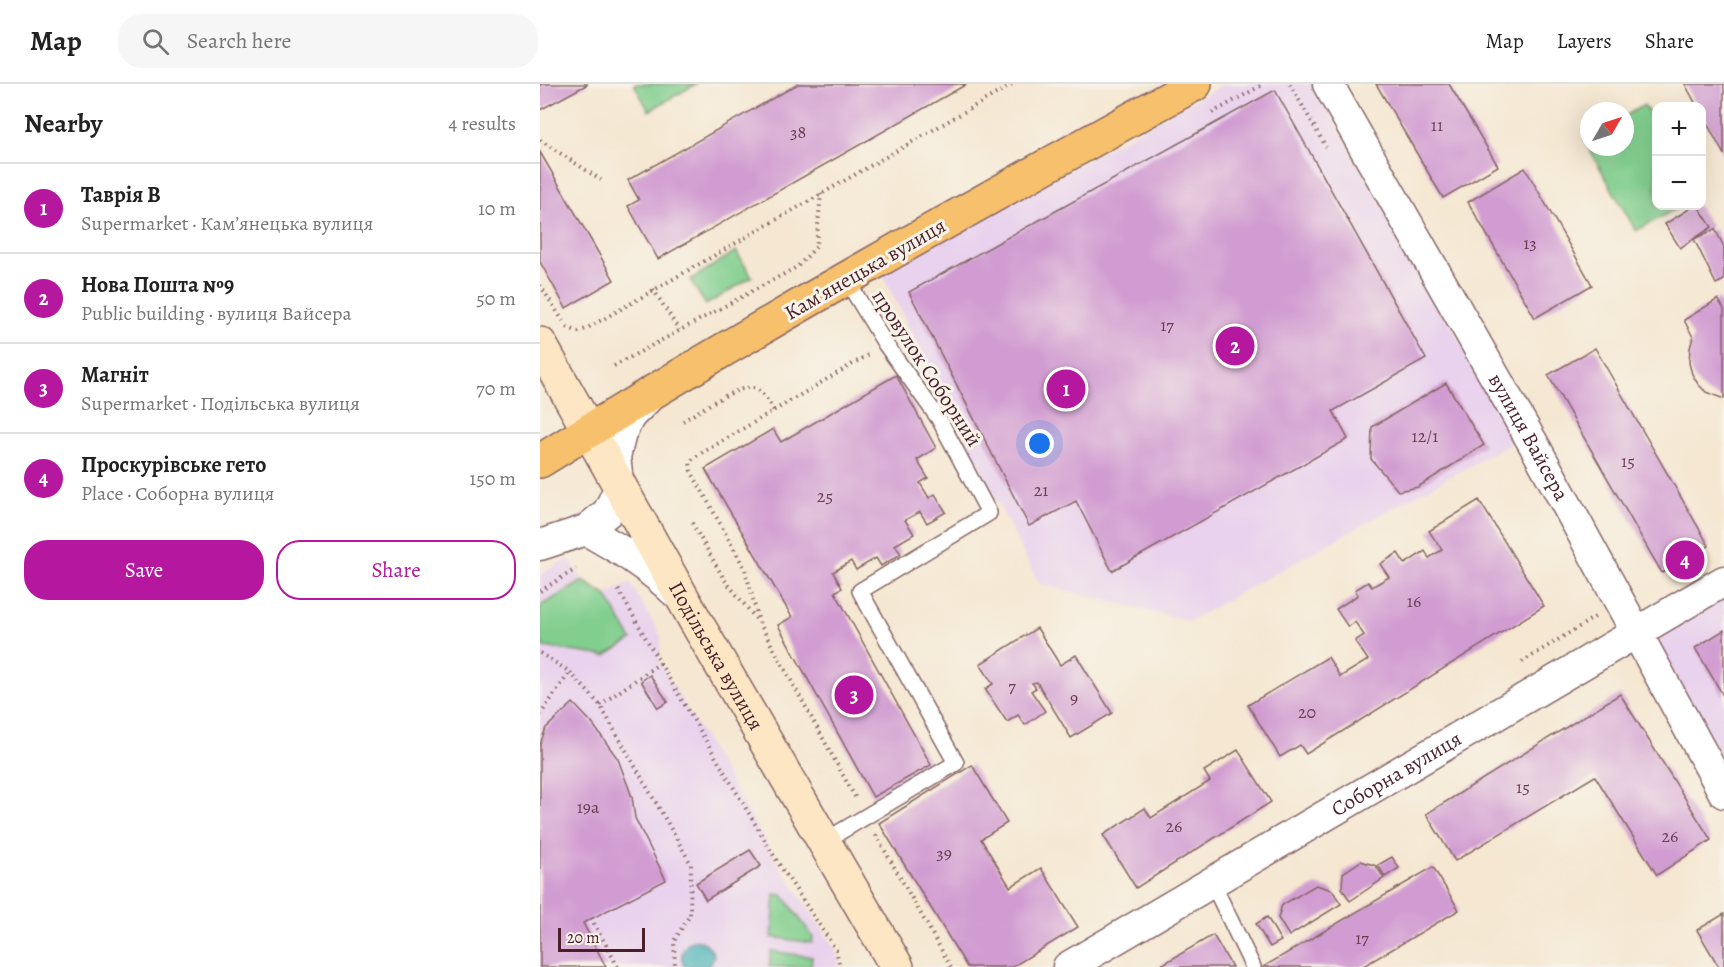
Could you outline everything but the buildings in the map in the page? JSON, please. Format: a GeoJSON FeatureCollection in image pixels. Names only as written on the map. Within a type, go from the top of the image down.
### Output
{"type":"FeatureCollection","features":[{"type":"Feature","properties":{"kind":"main road","name":"Камʼянецька вулиця"},"geometry":{"type":"LineString","coordinates":[[540,461],[658,388],[846,279],[1195,84]]}},
{"type":"Feature","properties":{"kind":"street","name":"вулиця Вайсера"},"geometry":{"type":"LineString","coordinates":[[1328,84],[1534,445],[1724,793]]}},
{"type":"Feature","properties":{"kind":"street","name":"Подільська вулиця"},"geometry":{"type":"LineString","coordinates":[[540,344],[695,620],[897,967]]}},
{"type":"Feature","properties":{"kind":"street"},"geometry":{"type":"LineString","coordinates":[[540,545],[586,530],[608,512],[617,496],[619,483],[615,457],[621,432],[630,416],[658,388]]}},
{"type":"Feature","properties":{"kind":"street"},"geometry":{"type":"LineString","coordinates":[[586,530],[629,554],[654,572],[676,594],[695,620]]}},
{"type":"Feature","properties":{"kind":"street","name":"Соборна вулиця"},"geometry":{"type":"LineString","coordinates":[[1068,967],[1724,581]]}},
{"type":"Feature","properties":{"kind":"lane","name":"провулок Соборний"},"geometry":{"type":"LineString","coordinates":[[823,842],[956,763],[860,591],[989,513],[939,418],[886,345],[846,279]]}},
{"type":"Feature","properties":{"kind":"lane"},"geometry":{"type":"LineString","coordinates":[[1212,882],[1253,967]]}},
{"type":"Feature","properties":{"kind":"path"},"geometry":{"type":"LineString","coordinates":[[540,285],[567,327],[578,332],[586,329],[1013,84]]}},
{"type":"Feature","properties":{"kind":"path"},"geometry":{"type":"LineString","coordinates":[[1202,118],[1264,84]]}},
{"type":"Feature","properties":{"kind":"path"},"geometry":{"type":"LineString","coordinates":[[540,140],[601,180]]}},
{"type":"Feature","properties":{"kind":"path"},"geometry":{"type":"LineString","coordinates":[[614,366],[797,267],[816,247],[821,193]]}},
{"type":"Feature","properties":{"kind":"path"},"geometry":{"type":"LineString","coordinates":[[653,289],[679,330]]}},
{"type":"Feature","properties":{"kind":"path"},"geometry":{"type":"LineString","coordinates":[[759,622],[745,569],[690,471],[690,462],[886,345]]}},
{"type":"Feature","properties":{"kind":"path"},"geometry":{"type":"LineString","coordinates":[[683,421],[737,390],[750,387],[758,390],[774,411]]}},
{"type":"Feature","properties":{"kind":"path"},"geometry":{"type":"LineString","coordinates":[[692,523],[724,579],[759,622],[913,904],[951,967]]}},
{"type":"Feature","properties":{"kind":"path"},"geometry":{"type":"LineString","coordinates":[[540,591],[576,569]]}},
{"type":"Feature","properties":{"kind":"path"},"geometry":{"type":"LineString","coordinates":[[618,589],[777,861],[836,950],[840,967]]}},
{"type":"Feature","properties":{"kind":"path"},"geometry":{"type":"LineString","coordinates":[[540,653],[570,672],[600,705],[691,864],[690,915],[674,941],[675,967]]}},
{"type":"Feature","properties":{"kind":"path"},"geometry":{"type":"LineString","coordinates":[[600,705],[660,663]]}},
{"type":"Feature","properties":{"kind":"path"},"geometry":{"type":"LineString","coordinates":[[540,715],[570,672]]}},
{"type":"Feature","properties":{"kind":"path"},"geometry":{"type":"LineString","coordinates":[[591,918],[618,967]]}},
{"type":"Feature","properties":{"kind":"shaded area"},"geometry":{"type":"Polygon","coordinates":[[[1223,84],[1313,84],[1516,440],[1189,621],[1039,584],[882,274],[1223,84]]]}},
{"type":"Feature","properties":{"kind":"shaded area"},"geometry":{"type":"Polygon","coordinates":[[[569,557],[583,581],[606,595],[630,582],[661,636],[660,663],[777,861],[836,950],[840,967],[540,967],[540,575],[569,557]]]}},
{"type":"Feature","properties":{"kind":"shaded area"},"geometry":{"type":"Polygon","coordinates":[[[1724,597],[1724,761],[1654,637],[1724,597]]]}},
{"type":"Feature","properties":{"kind":"green space"},"geometry":{"type":"Polygon","coordinates":[[[634,84],[696,84],[649,111],[634,84]]]}},
{"type":"Feature","properties":{"kind":"green space"},"geometry":{"type":"Polygon","coordinates":[[[1644,105],[1652,119],[1652,210],[1674,210],[1636,231],[1593,156],[1634,156],[1634,111],[1644,105]]]}},
{"type":"Feature","properties":{"kind":"green space"},"geometry":{"type":"Polygon","coordinates":[[[736,251],[752,277],[706,305],[690,280],[736,251]]]}},
{"type":"Feature","properties":{"kind":"green space"},"geometry":{"type":"Polygon","coordinates":[[[583,581],[606,595],[632,640],[605,656],[544,647],[540,640],[540,606],[583,581]]]}},
{"type":"Feature","properties":{"kind":"green space"},"geometry":{"type":"Polygon","coordinates":[[[775,894],[783,895],[813,937],[812,943],[772,937],[775,894]]]}},
{"type":"Feature","properties":{"kind":"green space"},"geometry":{"type":"Polygon","coordinates":[[[771,951],[812,957],[811,967],[769,967],[771,951]]]}},
{"type":"Feature","properties":{"kind":"water"},"geometry":{"type":"Polygon","coordinates":[[[691,941],[706,943],[710,948],[714,956],[709,967],[684,966],[682,952],[691,941]]]}},
{"type":"Feature","properties":{"kind":"place","name":"Нова Пошта №9"},"geometry":{"type":"Point","coordinates":[1235,346]}},
{"type":"Feature","properties":{"kind":"place","name":"Таврія В"},"geometry":{"type":"Point","coordinates":[1066,389]}},
{"type":"Feature","properties":{"kind":"place","name":"Проскурівське гето"},"geometry":{"type":"Point","coordinates":[1685,560]}},
{"type":"Feature","properties":{"kind":"place","name":"Магніт"},"geometry":{"type":"Point","coordinates":[854,695]}}]}
